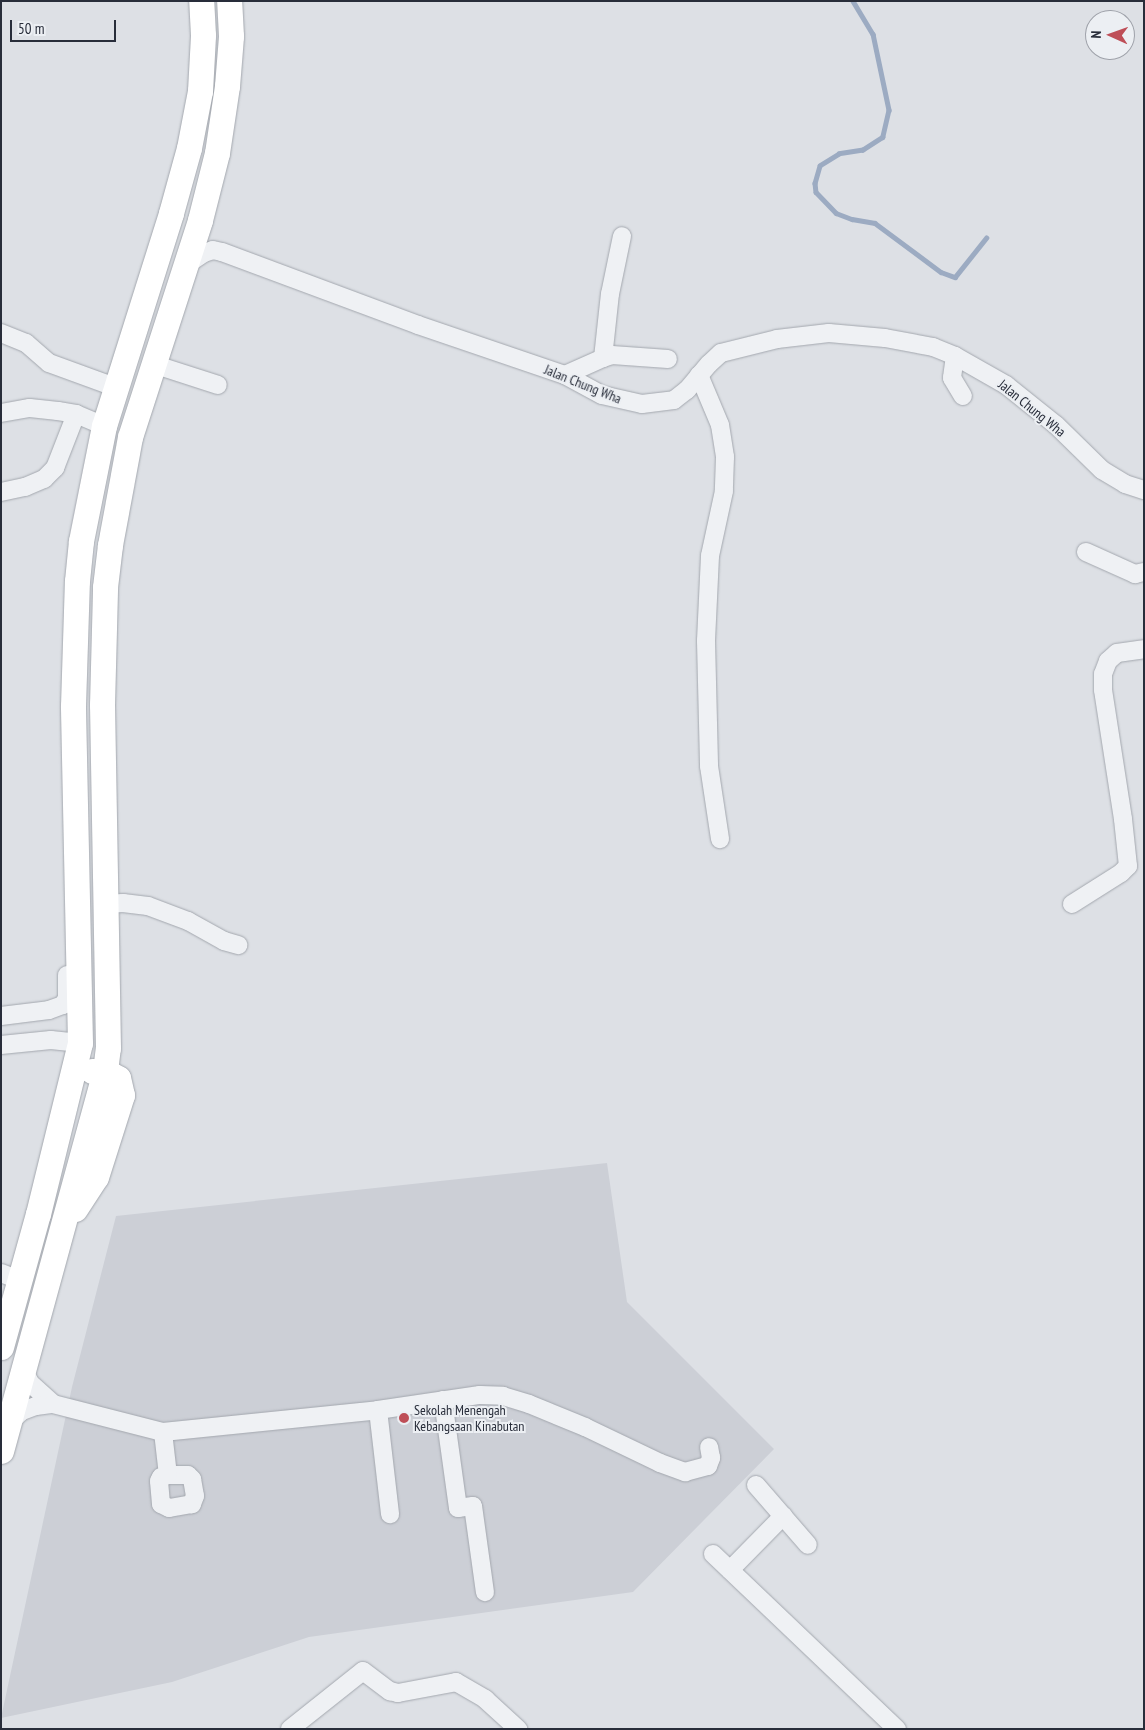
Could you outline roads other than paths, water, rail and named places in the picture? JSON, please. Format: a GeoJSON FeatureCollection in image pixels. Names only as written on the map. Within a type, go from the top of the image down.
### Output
{"type":"FeatureCollection","features":[{"type":"Feature","properties":{"kind":"highway"},"geometry":{"type":"LineString","coordinates":[[1,1346],[10,1276],[38,1214],[80,1043],[73,706],[76,581],[81,541],[104,426],[171,213],[189,148],[200,91],[203,35],[201,1]]}},
{"type":"Feature","properties":{"kind":"highway"},"geometry":{"type":"LineString","coordinates":[[1,1451],[65,1220],[106,1059],[106,904],[102,704],[105,587],[115,511],[128,446],[200,220],[217,153],[227,86],[230,1]]}},
{"type":"Feature","properties":{"kind":"highway"},"geometry":{"type":"LineString","coordinates":[[80,1043],[106,1059]]}},
{"type":"Feature","properties":{"kind":"highway"},"geometry":{"type":"LineString","coordinates":[[38,1214],[44,1210],[50,1201],[81,1083],[88,1072],[96,1069],[106,1059]]}},
{"type":"Feature","properties":{"kind":"street"},"geometry":{"type":"LineString","coordinates":[[603,358],[610,294],[622,236]]}},
{"type":"Feature","properties":{"kind":"street","name":"Jalan Chung Wha"},"geometry":{"type":"LineString","coordinates":[[186,265],[212,250],[222,252],[418,325],[565,375],[602,395],[642,404],[674,400],[687,390],[721,353],[777,339],[829,334],[885,338],[933,347],[955,356],[1006,385],[1056,425],[1102,470],[1125,484],[1144,490]]}},
{"type":"Feature","properties":{"kind":"street"},"geometry":{"type":"LineString","coordinates":[[1,333],[26,343],[54,365],[115,387]]}},
{"type":"Feature","properties":{"kind":"street"},"geometry":{"type":"LineString","coordinates":[[565,375],[612,355],[668,359]]}},
{"type":"Feature","properties":{"kind":"street"},"geometry":{"type":"LineString","coordinates":[[955,356],[952,378],[963,396]]}},
{"type":"Feature","properties":{"kind":"street"},"geometry":{"type":"LineString","coordinates":[[153,364],[218,385]]}},
{"type":"Feature","properties":{"kind":"street"},"geometry":{"type":"LineString","coordinates":[[699,375],[720,425],[725,457],[724,491],[710,556],[706,640],[709,766],[720,840]]}},
{"type":"Feature","properties":{"kind":"street"},"geometry":{"type":"LineString","coordinates":[[1,413],[30,408],[76,414],[104,426]]}},
{"type":"Feature","properties":{"kind":"street"},"geometry":{"type":"LineString","coordinates":[[1,492],[25,487],[44,479],[56,468],[76,414]]}},
{"type":"Feature","properties":{"kind":"street"},"geometry":{"type":"LineString","coordinates":[[1086,552],[1135,574],[1144,572]]}},
{"type":"Feature","properties":{"kind":"street"},"geometry":{"type":"LineString","coordinates":[[1072,904],[1121,873],[1128,866],[1124,818],[1103,690],[1103,674],[1108,661],[1117,653],[1144,648]]}},
{"type":"Feature","properties":{"kind":"street"},"geometry":{"type":"LineString","coordinates":[[106,904],[123,903],[148,906],[188,921],[224,941],[238,945]]}},
{"type":"Feature","properties":{"kind":"street"},"geometry":{"type":"LineString","coordinates":[[1,1016],[49,1010],[63,1005],[67,998],[67,938],[71,928],[78,920]]}},
{"type":"Feature","properties":{"kind":"street"},"geometry":{"type":"LineString","coordinates":[[1,1045],[51,1040],[80,1043]]}},
{"type":"Feature","properties":{"kind":"street"},"geometry":{"type":"LineString","coordinates":[[24,1370],[30,1383],[53,1404]]}},
{"type":"Feature","properties":{"kind":"street"},"geometry":{"type":"LineString","coordinates":[[8,1424],[22,1411],[36,1406],[53,1404],[162,1432],[378,1410],[480,1396],[502,1396],[520,1401],[585,1427],[673,1469],[685,1472],[708,1466],[711,1458],[709,1447]]}},
{"type":"Feature","properties":{"kind":"street"},"geometry":{"type":"LineString","coordinates":[[443,1400],[458,1508],[473,1506],[485,1592]]}},
{"type":"Feature","properties":{"kind":"street"},"geometry":{"type":"LineString","coordinates":[[378,1410],[390,1514]]}},
{"type":"Feature","properties":{"kind":"street"},"geometry":{"type":"LineString","coordinates":[[162,1432],[168,1475]]}},
{"type":"Feature","properties":{"kind":"street"},"geometry":{"type":"LineString","coordinates":[[756,1485],[808,1545]]}},
{"type":"Feature","properties":{"kind":"street"},"geometry":{"type":"LineString","coordinates":[[730,1570],[783,1516]]}},
{"type":"Feature","properties":{"kind":"street"},"geometry":{"type":"LineString","coordinates":[[712,1554],[897,1729]]}},
{"type":"Feature","properties":{"kind":"street"},"geometry":{"type":"LineString","coordinates":[[290,1729],[363,1671],[390,1691],[398,1693],[456,1682],[485,1700],[518,1729]]}},
{"type":"Feature","properties":{"kind":"waterway"},"geometry":{"type":"LineString","coordinates":[[853,1],[873,34],[889,110],[883,137],[863,150],[839,154],[820,166],[815,183],[816,192],[836,213],[852,219],[875,223],[941,272],[955,277],[986,238]]}},
{"type":"Feature","properties":{"kind":"place","name":"Sekolah Menengah Kebangsaan Kinabutan"},"geometry":{"type":"Point","coordinates":[404,1418]}}]}
